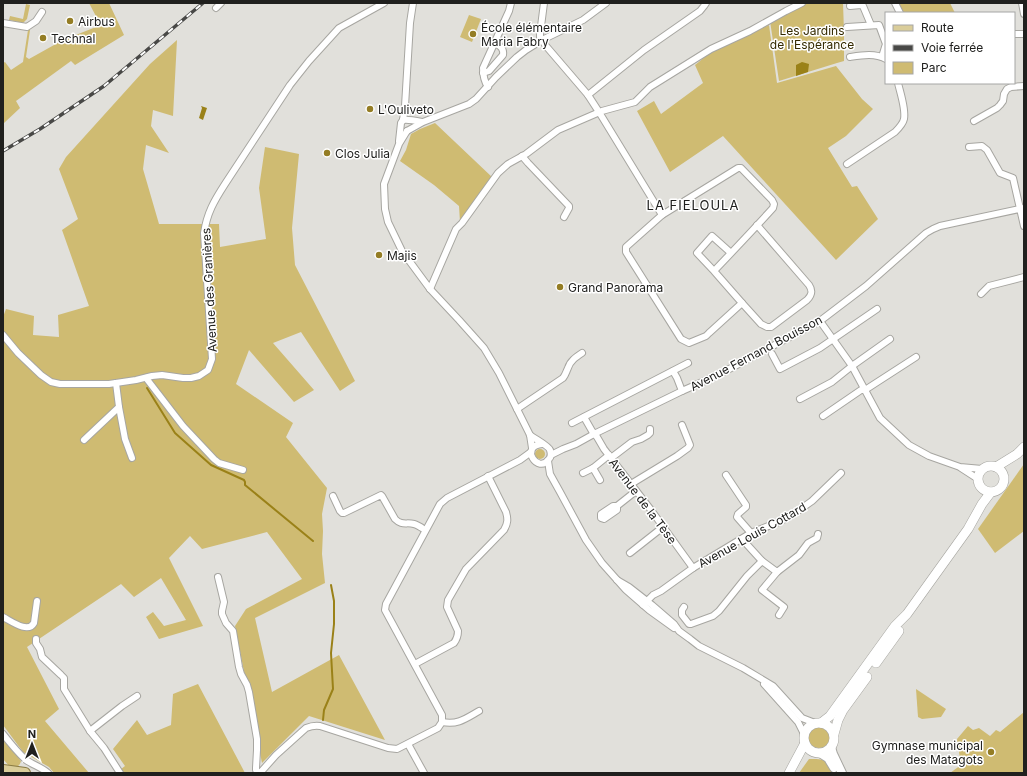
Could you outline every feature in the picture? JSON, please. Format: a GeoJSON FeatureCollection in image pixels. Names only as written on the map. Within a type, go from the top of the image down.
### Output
{"type":"FeatureCollection","features":[{"type":"Feature","properties":{"kind":"main road"},"geometry":{"type":"LineString","coordinates":[[996,467],[1017,454],[1024,447]]}},
{"type":"Feature","properties":{"kind":"main road"},"geometry":{"type":"LineString","coordinates":[[1004,475],[996,467],[989,466],[982,469],[978,479],[980,486],[986,491],[991,492],[1002,487],[1004,475],[1015,460],[1024,452]]}},
{"type":"Feature","properties":{"kind":"main road"},"geometry":{"type":"LineString","coordinates":[[974,519],[982,488]]}},
{"type":"Feature","properties":{"kind":"main road"},"geometry":{"type":"LineString","coordinates":[[791,773],[808,727],[830,716],[878,655],[895,626],[906,615],[968,529],[991,492]]}},
{"type":"Feature","properties":{"kind":"main road"},"geometry":{"type":"LineString","coordinates":[[791,773],[806,757],[817,752],[828,750],[831,747],[838,720],[843,710],[878,655]]}},
{"type":"Feature","properties":{"kind":"main road"},"geometry":{"type":"LineString","coordinates":[[818,723],[829,726],[834,734]]}},
{"type":"Feature","properties":{"kind":"main road"},"geometry":{"type":"LineString","coordinates":[[804,739],[808,748],[817,752]]}},
{"type":"Feature","properties":{"kind":"main road"},"geometry":{"type":"LineString","coordinates":[[3,770],[25,773]]}},
{"type":"Feature","properties":{"kind":"street"},"geometry":{"type":"LineString","coordinates":[[216,8],[221,3]]}},
{"type":"Feature","properties":{"kind":"street","name":"Avenue des Granières"},"geometry":{"type":"LineString","coordinates":[[3,335],[18,353],[41,375],[51,382],[60,384],[109,384],[162,375],[191,378],[199,376],[208,370],[212,359],[204,233],[208,214],[228,178],[290,86],[309,61],[339,28],[384,3]]}},
{"type":"Feature","properties":{"kind":"street"},"geometry":{"type":"LineString","coordinates":[[399,144],[412,125],[407,120],[405,106],[410,23],[413,3]]}},
{"type":"Feature","properties":{"kind":"street"},"geometry":{"type":"LineString","coordinates":[[488,87],[484,82],[483,68],[495,44],[511,3]]}},
{"type":"Feature","properties":{"kind":"street"},"geometry":{"type":"LineString","coordinates":[[544,3],[540,34],[542,40],[588,95],[662,215]]}},
{"type":"Feature","properties":{"kind":"street"},"geometry":{"type":"LineString","coordinates":[[401,127],[403,130],[409,130],[423,122],[469,104],[526,50],[542,40],[583,20],[606,3]]}},
{"type":"Feature","properties":{"kind":"street"},"geometry":{"type":"LineString","coordinates":[[588,95],[644,50],[700,11],[706,3]]}},
{"type":"Feature","properties":{"kind":"street"},"geometry":{"type":"LineString","coordinates":[[430,289],[456,229],[498,173],[508,164],[534,148],[558,130],[607,109],[635,102],[650,87],[711,49],[750,31],[802,3]]}},
{"type":"Feature","properties":{"kind":"street"},"geometry":{"type":"LineString","coordinates":[[895,3],[900,12]]}},
{"type":"Feature","properties":{"kind":"street"},"geometry":{"type":"LineString","coordinates":[[1022,3],[1024,14]]}},
{"type":"Feature","properties":{"kind":"street"},"geometry":{"type":"LineString","coordinates":[[850,6],[863,6],[871,25]]}},
{"type":"Feature","properties":{"kind":"street"},"geometry":{"type":"LineString","coordinates":[[3,23],[27,27],[36,21],[42,12]]}},
{"type":"Feature","properties":{"kind":"street"},"geometry":{"type":"LineString","coordinates":[[847,27],[879,25],[885,22]]}},
{"type":"Feature","properties":{"kind":"street"},"geometry":{"type":"LineString","coordinates":[[879,25],[885,41]]}},
{"type":"Feature","properties":{"kind":"street"},"geometry":{"type":"LineString","coordinates":[[483,73],[489,71],[503,55],[504,52],[502,48],[495,44]]}},
{"type":"Feature","properties":{"kind":"street"},"geometry":{"type":"LineString","coordinates":[[850,57],[869,55],[884,58]]}},
{"type":"Feature","properties":{"kind":"street"},"geometry":{"type":"LineString","coordinates":[[847,164],[895,132],[900,127],[904,118],[904,110],[898,84]]}},
{"type":"Feature","properties":{"kind":"street"},"geometry":{"type":"LineString","coordinates":[[974,121],[1000,106],[1007,89],[1011,87],[1024,86]]}},
{"type":"Feature","properties":{"kind":"street"},"geometry":{"type":"LineString","coordinates":[[423,122],[407,120],[400,123],[399,144],[384,184],[385,209],[388,222],[402,251],[430,289],[484,348],[499,373],[530,435],[532,459],[538,462],[550,474],[586,540],[617,580],[629,587],[648,605],[674,624],[679,631],[699,646],[743,668],[773,686],[802,718],[818,723]]}},
{"type":"Feature","properties":{"kind":"street"},"geometry":{"type":"LineString","coordinates":[[969,147],[982,146],[987,150],[1000,174],[1013,178],[1022,208],[1024,226]]}},
{"type":"Feature","properties":{"kind":"street"},"geometry":{"type":"LineString","coordinates":[[522,156],[569,206],[564,217]]}},
{"type":"Feature","properties":{"kind":"street"},"geometry":{"type":"LineString","coordinates":[[714,271],[773,208],[774,204],[772,200],[741,168],[738,168],[662,215],[626,247],[626,252],[681,339],[689,343],[706,336],[742,303]]}},
{"type":"Feature","properties":{"kind":"street","name":"Avenue Fernand Bouisson"},"geometry":{"type":"LineString","coordinates":[[549,458],[563,449],[716,376],[820,321],[866,286],[933,229],[940,226],[1022,208]]}},
{"type":"Feature","properties":{"kind":"street"},"geometry":{"type":"LineString","coordinates":[[731,253],[712,236],[697,253],[742,303],[762,324],[767,327],[771,327],[810,297],[812,293],[809,285],[757,225]]}},
{"type":"Feature","properties":{"kind":"street"},"geometry":{"type":"LineString","coordinates":[[981,294],[989,286],[1024,278]]}},
{"type":"Feature","properties":{"kind":"street"},"geometry":{"type":"LineString","coordinates":[[772,354],[780,369],[820,348],[876,309]]}},
{"type":"Feature","properties":{"kind":"street"},"geometry":{"type":"LineString","coordinates":[[820,321],[852,366],[880,418],[909,445],[929,456],[960,467],[978,479]]}},
{"type":"Feature","properties":{"kind":"street"},"geometry":{"type":"LineString","coordinates":[[800,399],[832,382],[890,338]]}},
{"type":"Feature","properties":{"kind":"street"},"geometry":{"type":"LineString","coordinates":[[517,409],[564,378],[571,362],[582,353]]}},
{"type":"Feature","properties":{"kind":"street"},"geometry":{"type":"LineString","coordinates":[[823,416],[861,390],[866,390],[916,356]]}},
{"type":"Feature","properties":{"kind":"street"},"geometry":{"type":"LineString","coordinates":[[572,423],[688,363]]}},
{"type":"Feature","properties":{"kind":"street"},"geometry":{"type":"LineString","coordinates":[[673,371],[682,391]]}},
{"type":"Feature","properties":{"kind":"street"},"geometry":{"type":"LineString","coordinates":[[146,378],[183,426],[214,459],[219,463],[243,470]]}},
{"type":"Feature","properties":{"kind":"street"},"geometry":{"type":"LineString","coordinates":[[116,383],[125,439],[132,458]]}},
{"type":"Feature","properties":{"kind":"street"},"geometry":{"type":"LineString","coordinates":[[84,440],[119,407]]}},
{"type":"Feature","properties":{"kind":"street","name":"Avenue de la Tèse"},"geometry":{"type":"LineString","coordinates":[[584,417],[592,432],[610,457],[693,568]]}},
{"type":"Feature","properties":{"kind":"street"},"geometry":{"type":"LineString","coordinates":[[631,484],[688,448],[690,444],[682,425]]}},
{"type":"Feature","properties":{"kind":"street"},"geometry":{"type":"LineString","coordinates":[[583,473],[632,442],[648,435],[650,433],[650,429]]}},
{"type":"Feature","properties":{"kind":"street"},"geometry":{"type":"LineString","coordinates":[[530,435],[542,444],[546,445],[551,451],[549,458],[550,474]]}},
{"type":"Feature","properties":{"kind":"street"},"geometry":{"type":"LineString","coordinates":[[218,577],[224,602],[222,614],[226,623],[233,631],[239,667],[249,692],[257,739],[256,770],[259,773],[276,755],[306,728],[312,726],[320,726],[388,748],[397,749],[438,728],[442,722],[442,715],[385,610],[386,604],[440,504],[488,476],[520,460],[538,444],[542,444]]}},
{"type":"Feature","properties":{"kind":"street","name":"Avenue Fernand Bouisson"},"geometry":{"type":"LineString","coordinates":[[549,448],[563,449]]}},
{"type":"Feature","properties":{"kind":"street"},"geometry":{"type":"LineString","coordinates":[[520,460],[545,463],[549,458]]}},
{"type":"Feature","properties":{"kind":"street"},"geometry":{"type":"LineString","coordinates":[[960,467],[982,469]]}},
{"type":"Feature","properties":{"kind":"street"},"geometry":{"type":"LineString","coordinates":[[593,468],[600,480]]}},
{"type":"Feature","properties":{"kind":"street","name":"Avenue Louis Cottard"},"geometry":{"type":"LineString","coordinates":[[648,605],[659,592],[693,568],[742,540],[751,533],[795,513],[812,501],[842,473]]}},
{"type":"Feature","properties":{"kind":"street"},"geometry":{"type":"LineString","coordinates":[[726,475],[746,505],[737,517],[751,533]]}},
{"type":"Feature","properties":{"kind":"street"},"geometry":{"type":"LineString","coordinates":[[415,664],[454,643],[456,640],[458,631],[447,607],[448,600],[466,569],[504,530],[507,525],[508,518],[506,512],[488,476]]}},
{"type":"Feature","properties":{"kind":"street"},"geometry":{"type":"LineString","coordinates":[[617,506],[636,491]]}},
{"type":"Feature","properties":{"kind":"street"},"geometry":{"type":"LineString","coordinates":[[333,496],[340,511],[344,513],[380,495],[382,496],[395,520],[402,524],[414,524],[425,530]]}},
{"type":"Feature","properties":{"kind":"street"},"geometry":{"type":"LineString","coordinates":[[630,553],[663,527]]}},
{"type":"Feature","properties":{"kind":"street"},"geometry":{"type":"LineString","coordinates":[[778,615],[784,608],[762,590],[777,572],[799,555],[808,543],[817,538],[818,534]]}},
{"type":"Feature","properties":{"kind":"street"},"geometry":{"type":"LineString","coordinates":[[742,540],[762,561],[777,572]]}},
{"type":"Feature","properties":{"kind":"street"},"geometry":{"type":"LineString","coordinates":[[684,607],[682,610],[682,615],[689,624],[713,616],[719,611],[747,576],[762,561]]}},
{"type":"Feature","properties":{"kind":"street"},"geometry":{"type":"LineString","coordinates":[[3,617],[20,626],[30,628],[34,623],[38,601]]}},
{"type":"Feature","properties":{"kind":"street"},"geometry":{"type":"LineString","coordinates":[[36,638],[36,643],[40,649],[42,657],[64,678],[64,689],[90,731],[104,748],[120,773]]}},
{"type":"Feature","properties":{"kind":"street"},"geometry":{"type":"LineString","coordinates":[[761,679],[798,722],[804,739]]}},
{"type":"Feature","properties":{"kind":"street"},"geometry":{"type":"LineString","coordinates":[[90,731],[137,696]]}},
{"type":"Feature","properties":{"kind":"street"},"geometry":{"type":"LineString","coordinates":[[442,722],[458,722],[479,711]]}},
{"type":"Feature","properties":{"kind":"street"},"geometry":{"type":"LineString","coordinates":[[3,734],[27,761],[42,768],[48,773]]}},
{"type":"Feature","properties":{"kind":"street"},"geometry":{"type":"LineString","coordinates":[[408,744],[424,773]]}},
{"type":"Feature","properties":{"kind":"street"},"geometry":{"type":"LineString","coordinates":[[831,747],[842,773]]}},
{"type":"Feature","properties":{"kind":"street"},"geometry":{"type":"LineString","coordinates":[[817,752],[828,758],[837,773]]}},
{"type":"Feature","properties":{"kind":"street"},"geometry":{"type":"LineString","coordinates":[[25,773],[27,761]]}},
{"type":"Feature","properties":{"kind":"green space"},"geometry":{"type":"Polygon","coordinates":[[[89,3],[109,3],[124,35],[75,65],[71,61],[16,101],[20,108],[3,124],[3,63],[5,62],[11,70],[23,62],[28,30],[30,30],[26,57],[29,59],[63,40],[96,27],[94,23],[98,20],[89,3]]]}},
{"type":"Feature","properties":{"kind":"green space","name":"Les Jardins de l'Espérance"},"geometry":{"type":"Polygon","coordinates":[[[806,3],[843,3],[844,61],[779,81],[770,21],[806,3]]]}},
{"type":"Feature","properties":{"kind":"green space"},"geometry":{"type":"Polygon","coordinates":[[[898,3],[950,3],[954,12],[903,12],[898,3]]]}},
{"type":"Feature","properties":{"kind":"green space"},"geometry":{"type":"Polygon","coordinates":[[[26,4],[30,5],[27,19],[23,23],[9,20],[10,16],[23,19],[26,4]]]}},
{"type":"Feature","properties":{"kind":"green space"},"geometry":{"type":"Polygon","coordinates":[[[469,15],[481,19],[472,42],[460,37],[469,15]]]}},
{"type":"Feature","properties":{"kind":"green space"},"geometry":{"type":"Polygon","coordinates":[[[769,25],[777,83],[836,66],[862,99],[873,109],[846,136],[828,148],[852,187],[857,186],[878,219],[836,260],[723,136],[670,172],[637,111],[654,101],[661,114],[703,83],[695,65],[711,52],[769,25]]]}},
{"type":"Feature","properties":{"kind":"green space"},"geometry":{"type":"Polygon","coordinates":[[[177,40],[173,116],[153,110],[151,126],[169,153],[146,145],[143,169],[159,224],[219,224],[220,247],[266,239],[259,188],[265,147],[299,154],[292,228],[295,265],[355,381],[340,391],[301,332],[273,343],[314,390],[294,402],[249,350],[236,384],[293,423],[286,437],[327,488],[322,514],[322,554],[325,583],[255,618],[272,692],[339,655],[385,740],[309,716],[262,763],[235,626],[246,609],[302,579],[267,532],[202,549],[190,536],[169,558],[203,626],[159,639],[146,617],[153,612],[164,626],[186,620],[161,578],[134,597],[121,584],[27,647],[59,709],[45,721],[89,773],[54,773],[49,767],[23,752],[3,725],[3,317],[6,309],[34,316],[33,335],[59,337],[58,315],[89,306],[62,230],[78,219],[59,169],[66,157],[150,64],[177,40]]]}},
{"type":"Feature","properties":{"kind":"green space"},"geometry":{"type":"Polygon","coordinates":[[[435,123],[493,178],[460,222],[459,206],[434,185],[400,161],[406,150],[411,134],[435,123]]]}},
{"type":"Feature","properties":{"kind":"green space"},"geometry":{"type":"Polygon","coordinates":[[[538,449],[542,449],[544,450],[544,458],[538,459],[535,456],[535,452],[538,449]]]}},
{"type":"Feature","properties":{"kind":"green space"},"geometry":{"type":"Polygon","coordinates":[[[1024,464],[1024,531],[995,553],[978,529],[1024,464]]]}},
{"type":"Feature","properties":{"kind":"green space"},"geometry":{"type":"Polygon","coordinates":[[[198,684],[245,773],[116,773],[125,766],[113,749],[137,720],[147,735],[171,725],[173,694],[198,684]]]}},
{"type":"Feature","properties":{"kind":"green space"},"geometry":{"type":"Polygon","coordinates":[[[916,689],[946,709],[941,717],[922,719],[918,717],[916,689]]]}},
{"type":"Feature","properties":{"kind":"green space","name":"Gymnase municipal des Matagots"},"geometry":{"type":"Polygon","coordinates":[[[1024,712],[1024,773],[950,773],[961,765],[957,739],[968,726],[973,730],[979,728],[990,736],[996,730],[1000,732],[1024,712]]]}},
{"type":"Feature","properties":{"kind":"green space"},"geometry":{"type":"Polygon","coordinates":[[[819,726],[823,727],[829,733],[829,741],[823,747],[819,748],[815,747],[809,741],[808,737],[809,733],[815,727],[819,726]]]}},
{"type":"Feature","properties":{"kind":"green space"},"geometry":{"type":"Polygon","coordinates":[[[3,738],[21,761],[17,767],[10,767],[3,759],[3,738]]]}},
{"type":"Feature","properties":{"kind":"green space"},"geometry":{"type":"Polygon","coordinates":[[[809,759],[819,759],[827,762],[833,773],[799,773],[809,759]]]}},
{"type":"Feature","properties":{"kind":"shaded area"},"geometry":{"type":"Polygon","coordinates":[[[802,62],[809,64],[808,72],[796,76],[796,65],[802,62]]]}},
{"type":"Feature","properties":{"kind":"shaded area"},"geometry":{"type":"Polygon","coordinates":[[[201,106],[207,108],[203,120],[199,118],[202,108],[201,106]]]}},
{"type":"Feature","properties":{"kind":"waterway"},"geometry":{"type":"LineString","coordinates":[[147,388],[175,433],[211,465],[244,480],[245,485],[313,541]]}},
{"type":"Feature","properties":{"kind":"waterway"},"geometry":{"type":"LineString","coordinates":[[323,720],[324,710],[333,689],[331,653],[334,624],[334,601],[331,585]]}},
{"type":"Feature","properties":{"kind":"railway"},"geometry":{"type":"LineString","coordinates":[[3,151],[40,129],[104,86],[203,3]]}},
{"type":"Feature","properties":{"kind":"place","name":"Airbus"},"geometry":{"type":"Point","coordinates":[70,21]}},
{"type":"Feature","properties":{"kind":"place","name":"École élémentaire Maria Fabry"},"geometry":{"type":"Point","coordinates":[473,34]}},
{"type":"Feature","properties":{"kind":"place","name":"Technal"},"geometry":{"type":"Point","coordinates":[43,38]}},
{"type":"Feature","properties":{"kind":"place","name":"L'Ouliveto"},"geometry":{"type":"Point","coordinates":[370,109]}},
{"type":"Feature","properties":{"kind":"place","name":"Clos Julia"},"geometry":{"type":"Point","coordinates":[327,153]}},
{"type":"Feature","properties":{"kind":"place","name":"Majis"},"geometry":{"type":"Point","coordinates":[379,255]}},
{"type":"Feature","properties":{"kind":"place","name":"Grand Panorama"},"geometry":{"type":"Point","coordinates":[560,287]}},
{"type":"Feature","properties":{"kind":"place","name":"Gymnase municipal des Matagots"},"geometry":{"type":"Point","coordinates":[991,752]}},
{"type":"Feature","properties":{"kind":"district","name":"LA FIELOULA"},"geometry":{"type":"Point","coordinates":[693,205]}}]}
